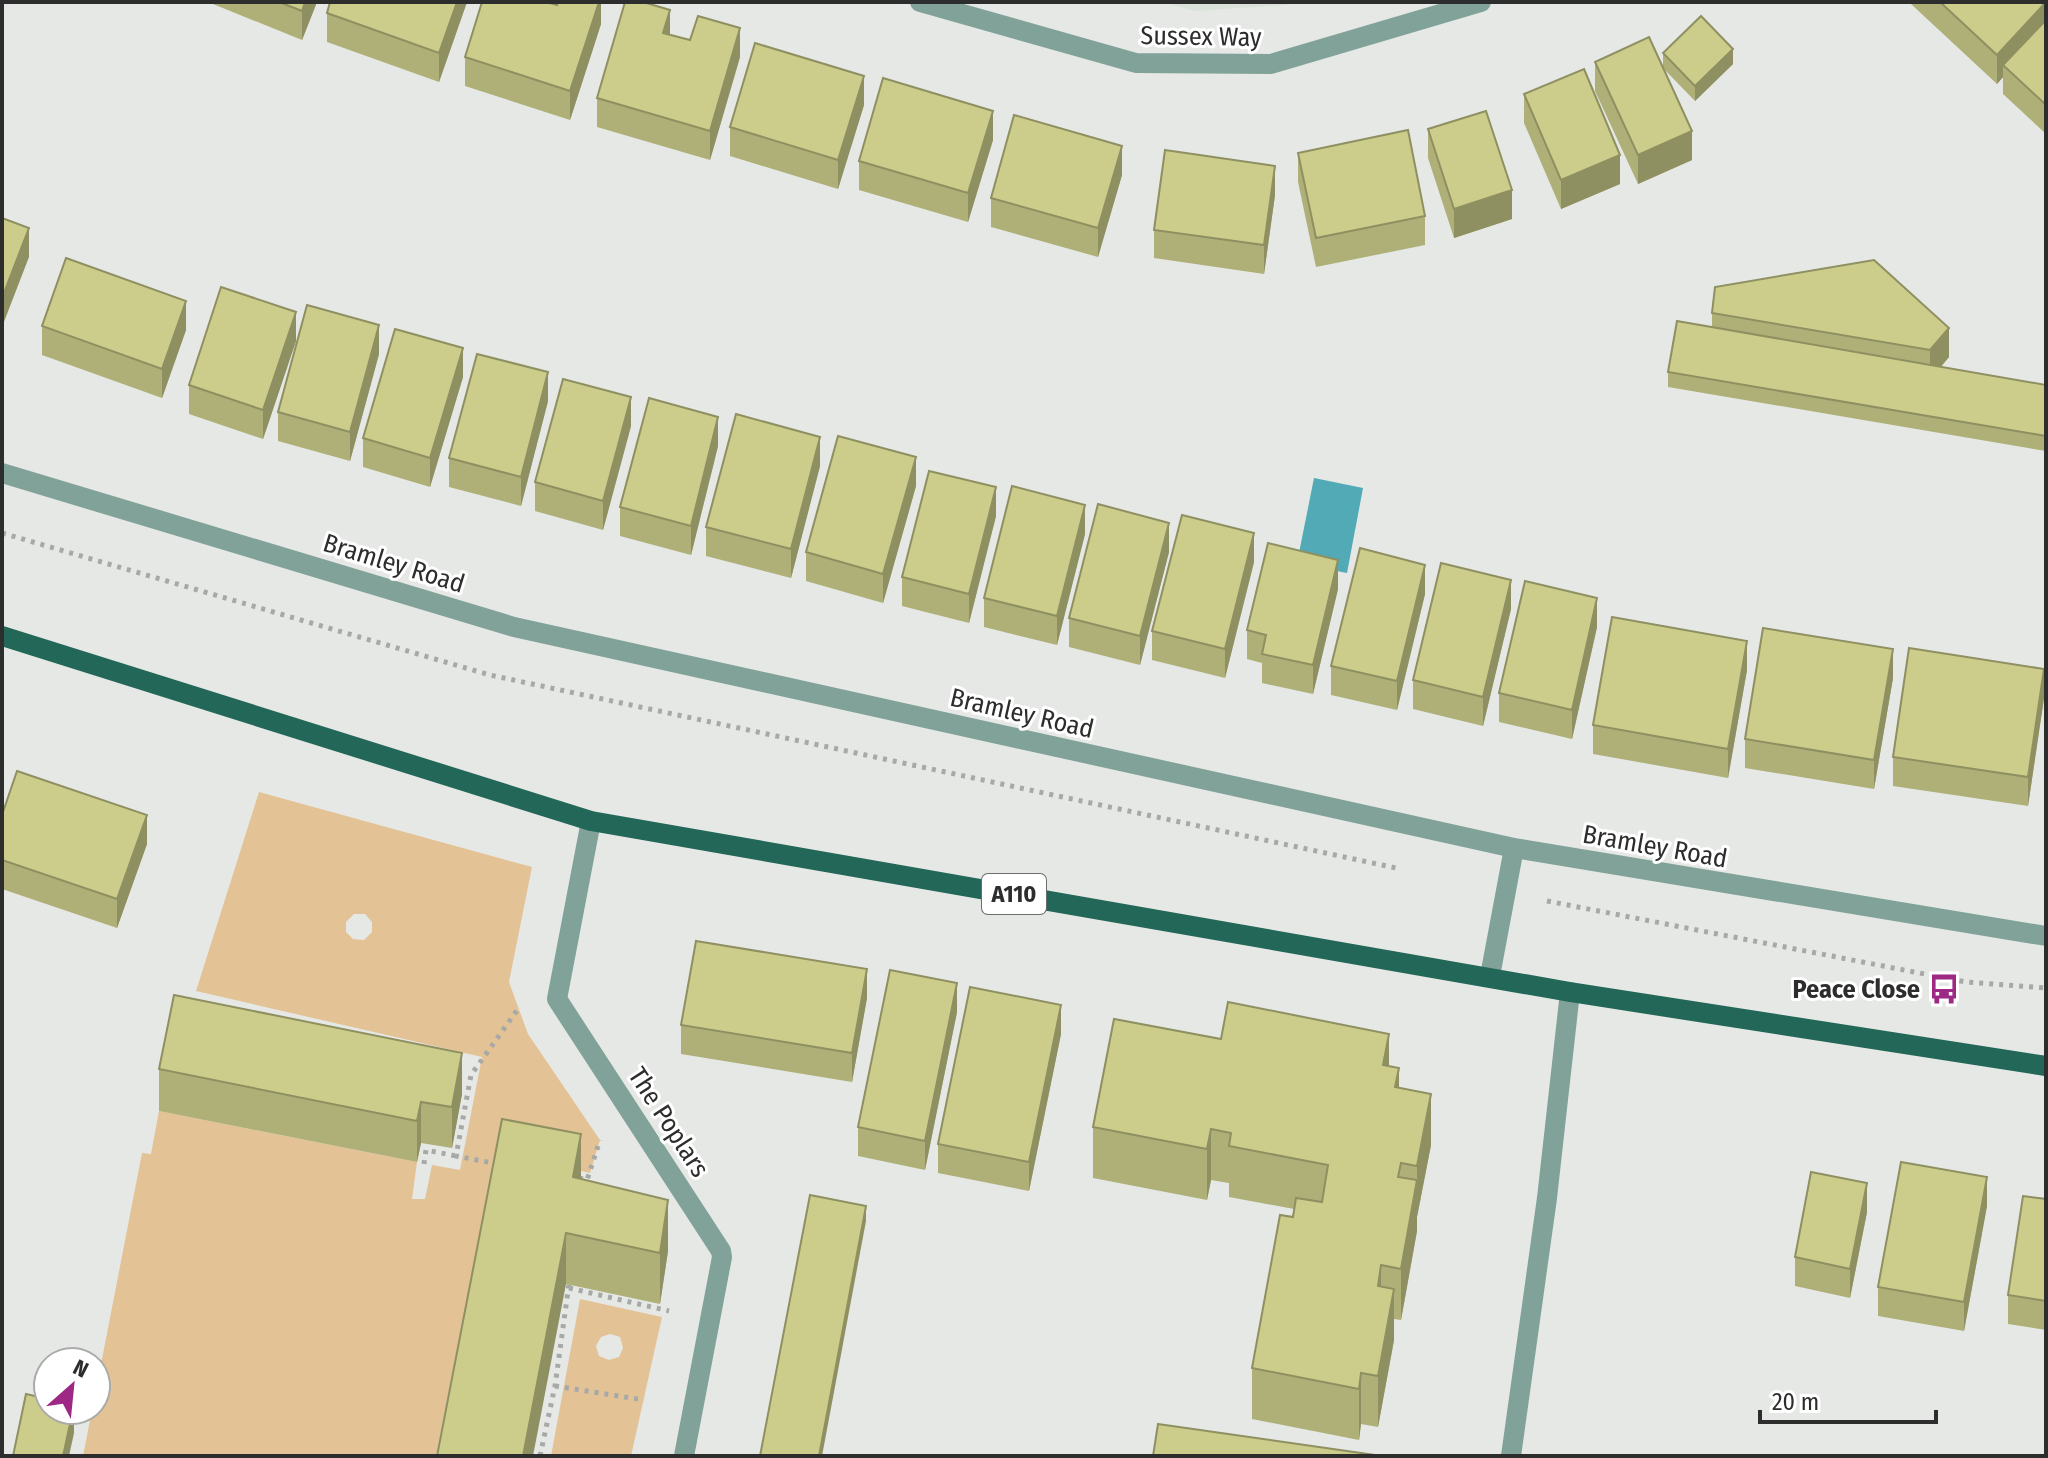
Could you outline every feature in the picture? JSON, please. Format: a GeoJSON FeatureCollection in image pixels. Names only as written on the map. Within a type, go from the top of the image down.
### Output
{"type":"FeatureCollection","features":[{"type":"Feature","properties":{"kind":"main road","name":"A110"},"geometry":{"type":"LineString","coordinates":[[2,636],[591,821],[1570,992],[2046,1066]]}},
{"type":"Feature","properties":{"kind":"street","name":"Sussex Way"},"geometry":{"type":"LineString","coordinates":[[920,2],[1136,63],[1256,64],[1271,64],[1481,2]]}},
{"type":"Feature","properties":{"kind":"street","name":"Bramley Road"},"geometry":{"type":"LineString","coordinates":[[2,473],[514,627],[1514,848],[2046,936]]}},
{"type":"Feature","properties":{"kind":"street","name":"The Poplars"},"geometry":{"type":"LineString","coordinates":[[591,821],[557,999],[721,1251],[684,1456]]}},
{"type":"Feature","properties":{"kind":"street"},"geometry":{"type":"LineString","coordinates":[[1490,976],[1514,848]]}},
{"type":"Feature","properties":{"kind":"street"},"geometry":{"type":"LineString","coordinates":[[1511,1456],[1547,1198],[1570,992]]}},
{"type":"Feature","properties":{"kind":"path"},"geometry":{"type":"LineString","coordinates":[[1555,902],[1966,982],[2046,988]]}},
{"type":"Feature","properties":{"kind":"path"},"geometry":{"type":"LineString","coordinates":[[456,1156],[471,1075],[519,1008]]}},
{"type":"Feature","properties":{"kind":"path"},"geometry":{"type":"LineString","coordinates":[[456,1072],[471,1075]]}},
{"type":"Feature","properties":{"kind":"path"},"geometry":{"type":"LineString","coordinates":[[585,1194],[600,1140]]}},
{"type":"Feature","properties":{"kind":"path"},"geometry":{"type":"LineString","coordinates":[[424,1164],[426,1150],[500,1164]]}},
{"type":"Feature","properties":{"kind":"path"},"geometry":{"type":"LineString","coordinates":[[573,1177],[587,1180]]}},
{"type":"Feature","properties":{"kind":"path"},"geometry":{"type":"LineString","coordinates":[[540,1456],[555,1386],[569,1286],[710,1321]]}},
{"type":"Feature","properties":{"kind":"path"},"geometry":{"type":"LineString","coordinates":[[555,1386],[644,1400]]}},
{"type":"Feature","properties":{"kind":"shaded area"},"geometry":{"type":"Polygon","coordinates":[[[1162,2],[1296,2],[1195,11],[1162,2]]]}},
{"type":"Feature","properties":{"kind":"shaded area"},"geometry":{"type":"Polygon","coordinates":[[[259,792],[532,867],[509,982],[528,1034],[600,1140],[590,1173],[496,1152],[436,1456],[83,1456],[89,1426],[112,1426],[112,1346],[105,1346],[142,1153],[151,1154],[159,1111],[417,1162],[412,1199],[425,1199],[432,1165],[460,1170],[482,1057],[196,991],[259,792]],[[354,914],[346,922],[346,932],[353,939],[364,940],[372,932],[372,922],[365,914],[354,914]]]}},
{"type":"Feature","properties":{"kind":"shaded area"},"geometry":{"type":"Polygon","coordinates":[[[580,1299],[662,1317],[631,1456],[551,1456],[580,1299]],[[610,1334],[601,1337],[596,1346],[599,1356],[609,1360],[619,1357],[623,1348],[620,1337],[610,1334]]]}},
{"type":"Feature","properties":{"kind":"water"},"geometry":{"type":"Polygon","coordinates":[[[1314,478],[1363,488],[1347,573],[1297,563],[1314,478]]]}},
{"type":"Feature","properties":{"kind":"building"},"geometry":{"type":"Polygon","coordinates":[[[279,2],[305,2],[302,11],[279,2]]]}},
{"type":"Feature","properties":{"kind":"building"},"geometry":{"type":"Polygon","coordinates":[[[330,2],[457,2],[439,53],[327,13],[330,2]]]}},
{"type":"Feature","properties":{"kind":"building"},"geometry":{"type":"Polygon","coordinates":[[[482,2],[546,2],[557,5],[558,2],[599,2],[570,91],[465,57],[482,2]]]}},
{"type":"Feature","properties":{"kind":"building"},"geometry":{"type":"Polygon","coordinates":[[[625,2],[643,2],[670,10],[663,33],[690,40],[698,16],[740,28],[710,131],[597,98],[625,2]]]}},
{"type":"Feature","properties":{"kind":"building"},"geometry":{"type":"Polygon","coordinates":[[[1940,2],[2046,2],[1997,55],[1940,2]]]}},
{"type":"Feature","properties":{"kind":"building"},"geometry":{"type":"Polygon","coordinates":[[[1701,16],[1733,49],[1695,86],[1663,53],[1701,16]]]}},
{"type":"Feature","properties":{"kind":"building"},"geometry":{"type":"Polygon","coordinates":[[[2046,20],[2046,105],[2003,65],[2046,20]]]}},
{"type":"Feature","properties":{"kind":"building"},"geometry":{"type":"Polygon","coordinates":[[[1649,37],[1692,131],[1638,155],[1595,62],[1649,37]]]}},
{"type":"Feature","properties":{"kind":"building"},"geometry":{"type":"Polygon","coordinates":[[[755,43],[864,76],[838,160],[730,127],[755,43]]]}},
{"type":"Feature","properties":{"kind":"building"},"geometry":{"type":"Polygon","coordinates":[[[1584,69],[1620,155],[1561,180],[1524,94],[1584,69]]]}},
{"type":"Feature","properties":{"kind":"building"},"geometry":{"type":"Polygon","coordinates":[[[883,78],[993,111],[968,193],[859,161],[883,78]]]}},
{"type":"Feature","properties":{"kind":"building"},"geometry":{"type":"Polygon","coordinates":[[[1486,111],[1512,190],[1454,209],[1428,129],[1486,111]]]}},
{"type":"Feature","properties":{"kind":"building"},"geometry":{"type":"Polygon","coordinates":[[[1014,115],[1122,146],[1098,228],[991,198],[1014,115]]]}},
{"type":"Feature","properties":{"kind":"building"},"geometry":{"type":"Polygon","coordinates":[[[1408,130],[1425,216],[1316,238],[1298,153],[1408,130]]]}},
{"type":"Feature","properties":{"kind":"building"},"geometry":{"type":"Polygon","coordinates":[[[1165,150],[1275,166],[1264,245],[1154,230],[1165,150]]]}},
{"type":"Feature","properties":{"kind":"building"},"geometry":{"type":"Polygon","coordinates":[[[2,218],[29,228],[2,298],[2,218]]]}},
{"type":"Feature","properties":{"kind":"building"},"geometry":{"type":"Polygon","coordinates":[[[66,258],[186,301],[162,369],[42,326],[66,258]]]}},
{"type":"Feature","properties":{"kind":"building"},"geometry":{"type":"Polygon","coordinates":[[[1874,260],[1949,328],[1930,350],[1712,313],[1715,287],[1874,260]]]}},
{"type":"Feature","properties":{"kind":"building"},"geometry":{"type":"Polygon","coordinates":[[[221,287],[296,312],[263,410],[189,385],[221,287]]]}},
{"type":"Feature","properties":{"kind":"building"},"geometry":{"type":"Polygon","coordinates":[[[307,305],[379,325],[350,432],[278,412],[307,305]]]}},
{"type":"Feature","properties":{"kind":"building"},"geometry":{"type":"Polygon","coordinates":[[[1677,321],[2046,385],[2046,436],[1668,372],[1677,321]]]}},
{"type":"Feature","properties":{"kind":"building"},"geometry":{"type":"Polygon","coordinates":[[[395,329],[463,348],[430,458],[363,438],[395,329]]]}},
{"type":"Feature","properties":{"kind":"building"},"geometry":{"type":"Polygon","coordinates":[[[477,354],[548,372],[521,477],[449,458],[477,354]]]}},
{"type":"Feature","properties":{"kind":"building"},"geometry":{"type":"Polygon","coordinates":[[[563,379],[631,397],[603,501],[535,482],[563,379]]]}},
{"type":"Feature","properties":{"kind":"building"},"geometry":{"type":"Polygon","coordinates":[[[649,398],[718,417],[691,526],[620,507],[649,398]]]}},
{"type":"Feature","properties":{"kind":"building"},"geometry":{"type":"Polygon","coordinates":[[[736,414],[820,437],[791,549],[706,527],[736,414]]]}},
{"type":"Feature","properties":{"kind":"building"},"geometry":{"type":"Polygon","coordinates":[[[838,436],[916,457],[883,574],[806,552],[838,436]]]}},
{"type":"Feature","properties":{"kind":"building"},"geometry":{"type":"Polygon","coordinates":[[[929,471],[996,487],[969,594],[902,577],[929,471]]]}},
{"type":"Feature","properties":{"kind":"building"},"geometry":{"type":"Polygon","coordinates":[[[1012,486],[1085,505],[1057,616],[984,598],[1012,486]]]}},
{"type":"Feature","properties":{"kind":"building"},"geometry":{"type":"Polygon","coordinates":[[[1098,504],[1169,523],[1140,636],[1069,618],[1098,504]]]}},
{"type":"Feature","properties":{"kind":"building"},"geometry":{"type":"Polygon","coordinates":[[[1182,515],[1254,533],[1225,649],[1152,631],[1182,515]]]}},
{"type":"Feature","properties":{"kind":"building"},"geometry":{"type":"Polygon","coordinates":[[[1268,543],[1338,560],[1313,665],[1262,654],[1266,635],[1247,630],[1268,543]]]}},
{"type":"Feature","properties":{"kind":"building"},"geometry":{"type":"Polygon","coordinates":[[[1360,548],[1425,565],[1397,681],[1331,666],[1360,548]]]}},
{"type":"Feature","properties":{"kind":"building"},"geometry":{"type":"Polygon","coordinates":[[[1441,563],[1511,580],[1483,697],[1413,680],[1441,563]]]}},
{"type":"Feature","properties":{"kind":"building"},"geometry":{"type":"Polygon","coordinates":[[[1525,581],[1597,598],[1572,710],[1499,693],[1525,581]]]}},
{"type":"Feature","properties":{"kind":"building"},"geometry":{"type":"Polygon","coordinates":[[[1612,617],[1747,641],[1728,749],[1593,725],[1612,617]]]}},
{"type":"Feature","properties":{"kind":"building"},"geometry":{"type":"Polygon","coordinates":[[[1763,628],[1893,649],[1874,760],[1745,739],[1763,628]]]}},
{"type":"Feature","properties":{"kind":"building"},"geometry":{"type":"Polygon","coordinates":[[[1909,648],[2044,669],[2028,777],[1893,757],[1909,648]]]}},
{"type":"Feature","properties":{"kind":"building"},"geometry":{"type":"Polygon","coordinates":[[[17,771],[147,815],[117,899],[2,860],[2,815],[17,771]]]}},
{"type":"Feature","properties":{"kind":"building"},"geometry":{"type":"Polygon","coordinates":[[[696,941],[867,969],[852,1053],[681,1025],[696,941]]]}},
{"type":"Feature","properties":{"kind":"building"},"geometry":{"type":"Polygon","coordinates":[[[890,970],[957,983],[925,1141],[858,1127],[890,970]]]}},
{"type":"Feature","properties":{"kind":"building"},"geometry":{"type":"Polygon","coordinates":[[[970,987],[1061,1005],[1029,1162],[938,1144],[970,987]]]}},
{"type":"Feature","properties":{"kind":"building"},"geometry":{"type":"Polygon","coordinates":[[[174,995],[462,1053],[452,1107],[421,1102],[417,1121],[159,1069],[174,995]]]}},
{"type":"Feature","properties":{"kind":"building"},"geometry":{"type":"Polygon","coordinates":[[[1228,1002],[1389,1034],[1383,1065],[1399,1068],[1395,1087],[1431,1094],[1417,1166],[1401,1163],[1398,1177],[1417,1180],[1401,1269],[1381,1265],[1378,1286],[1394,1289],[1378,1376],[1361,1373],[1359,1389],[1252,1368],[1280,1215],[1293,1217],[1296,1198],[1322,1202],[1328,1165],[1229,1146],[1231,1133],[1211,1129],[1207,1149],[1093,1127],[1114,1019],[1221,1039],[1228,1002]]]}},
{"type":"Feature","properties":{"kind":"building"},"geometry":{"type":"Polygon","coordinates":[[[502,1119],[581,1134],[573,1177],[668,1200],[660,1253],[566,1233],[523,1456],[437,1456],[502,1119]]]}},
{"type":"Feature","properties":{"kind":"building"},"geometry":{"type":"Polygon","coordinates":[[[1901,1162],[1987,1177],[1964,1302],[1878,1287],[1901,1162]]]}},
{"type":"Feature","properties":{"kind":"building"},"geometry":{"type":"Polygon","coordinates":[[[1811,1172],[1867,1183],[1850,1269],[1795,1257],[1811,1172]]]}},
{"type":"Feature","properties":{"kind":"building"},"geometry":{"type":"Polygon","coordinates":[[[810,1195],[866,1206],[819,1456],[760,1456],[810,1195]]]}},
{"type":"Feature","properties":{"kind":"building"},"geometry":{"type":"Polygon","coordinates":[[[2023,1196],[2046,1199],[2046,1301],[2008,1295],[2023,1196]]]}},
{"type":"Feature","properties":{"kind":"building"},"geometry":{"type":"Polygon","coordinates":[[[26,1394],[32,1395],[32,1426],[70,1426],[63,1456],[13,1456],[26,1394]]]}},
{"type":"Feature","properties":{"kind":"building"},"geometry":{"type":"Polygon","coordinates":[[[1158,1424],[1382,1456],[1153,1456],[1158,1424]]]}},
{"type":"Feature","properties":{"kind":"place","name":"Peace Close"},"geometry":{"type":"Point","coordinates":[1944,989]}}]}
